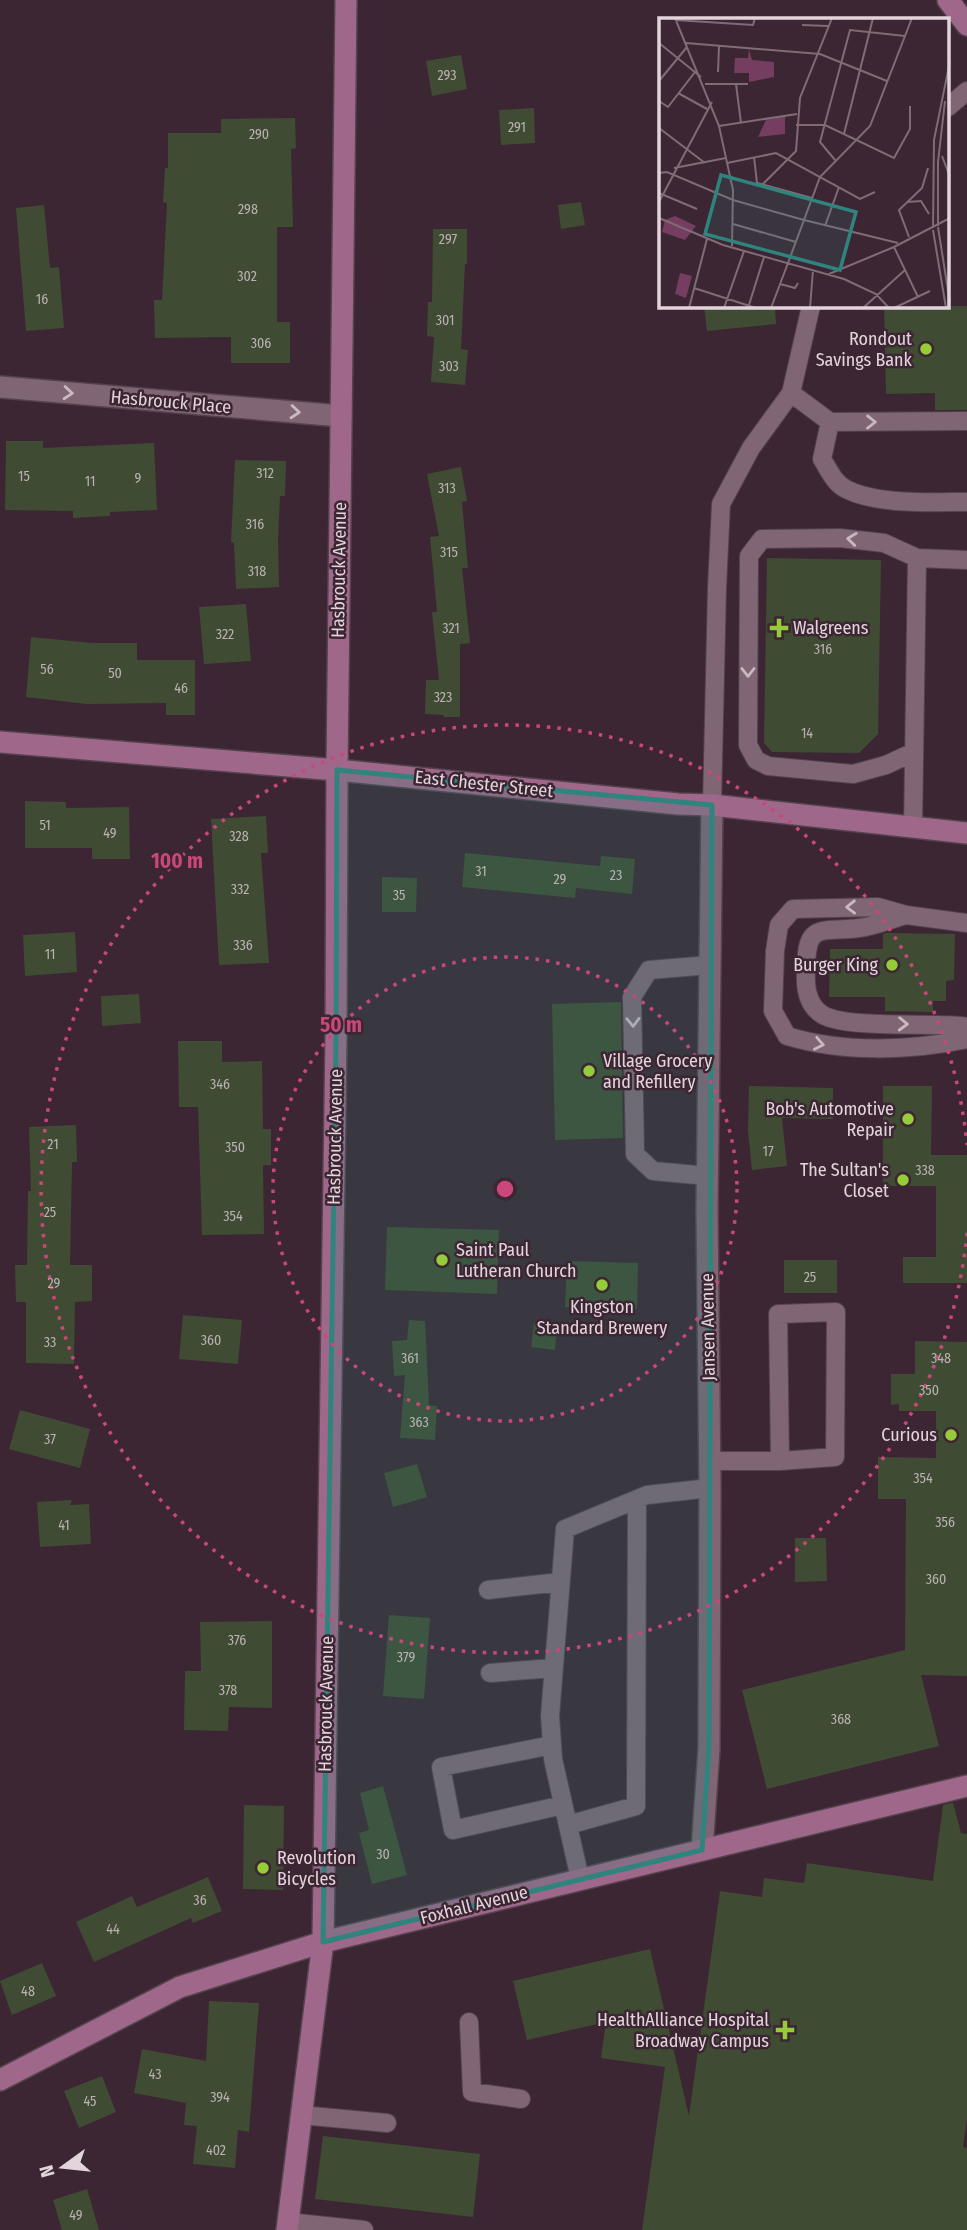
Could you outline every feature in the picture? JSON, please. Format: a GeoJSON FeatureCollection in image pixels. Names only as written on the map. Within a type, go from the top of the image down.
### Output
{"type":"FeatureCollection","features":[{"type":"Feature","properties":{"kind":"street","name":"Hasbrouck Avenue"},"geometry":{"type":"LineString","coordinates":[[287,2226],[323,1942],[336,1037],[346,0]]}},
{"type":"Feature","properties":{"kind":"street"},"geometry":{"type":"LineString","coordinates":[[948,0],[967,25]]}},
{"type":"Feature","properties":{"kind":"street","name":"Hasbrouck Place"},"geometry":{"type":"LineString","coordinates":[[0,387],[341,416]]}},
{"type":"Feature","properties":{"kind":"street","name":"East Chester Street"},"geometry":{"type":"LineString","coordinates":[[0,742],[337,769],[967,832]]}},
{"type":"Feature","properties":{"kind":"street","name":"Jansen Avenue"},"geometry":{"type":"LineString","coordinates":[[702,1850],[709,1749],[708,1176],[712,805]]}},
{"type":"Feature","properties":{"kind":"street","name":"Foxhall Avenue"},"geometry":{"type":"LineString","coordinates":[[0,2080],[180,1987],[323,1942],[967,1786]]}},
{"type":"Feature","properties":{"kind":"lane"},"geometry":{"type":"LineString","coordinates":[[950,105],[967,91]]}},
{"type":"Feature","properties":{"kind":"lane"},"geometry":{"type":"LineString","coordinates":[[712,805],[721,504],[751,448],[791,393],[811,308]]}},
{"type":"Feature","properties":{"kind":"lane"},"geometry":{"type":"LineString","coordinates":[[791,393],[830,422],[967,421]]}},
{"type":"Feature","properties":{"kind":"lane"},"geometry":{"type":"LineString","coordinates":[[830,422],[822,459],[834,479],[846,489],[897,500],[967,502]]}},
{"type":"Feature","properties":{"kind":"lane"},"geometry":{"type":"LineString","coordinates":[[914,752],[886,765],[853,775],[768,766],[756,760],[748,745],[749,556],[762,539],[850,539],[884,543],[917,558],[967,560]]}},
{"type":"Feature","properties":{"kind":"lane"},"geometry":{"type":"LineString","coordinates":[[913,828],[917,558]]}},
{"type":"Feature","properties":{"kind":"lane"},"geometry":{"type":"LineString","coordinates":[[967,923],[906,915],[878,907],[793,909],[779,925],[775,951],[773,1012],[787,1036],[847,1049],[940,1045],[967,1039]]}},
{"type":"Feature","properties":{"kind":"lane"},"geometry":{"type":"LineString","coordinates":[[906,915],[859,928],[823,929],[813,935],[806,954],[805,989],[810,999],[824,1015],[844,1021],[967,1027]]}},
{"type":"Feature","properties":{"kind":"lane"},"geometry":{"type":"LineString","coordinates":[[708,1176],[653,1171],[635,1154],[632,997],[649,970],[710,965]]}},
{"type":"Feature","properties":{"kind":"lane"},"geometry":{"type":"LineString","coordinates":[[710,1461],[780,1461],[835,1457],[836,1312],[778,1314],[780,1461]]}},
{"type":"Feature","properties":{"kind":"lane"},"geometry":{"type":"LineString","coordinates":[[580,1879],[563,1805],[552,1745],[550,1716],[565,1529],[647,1495],[710,1488]]}},
{"type":"Feature","properties":{"kind":"lane"},"geometry":{"type":"LineString","coordinates":[[568,1825],[636,1806],[637,1499]]}},
{"type":"Feature","properties":{"kind":"lane"},"geometry":{"type":"LineString","coordinates":[[488,1590],[560,1583]]}},
{"type":"Feature","properties":{"kind":"lane"},"geometry":{"type":"LineString","coordinates":[[490,1673],[554,1668]]}},
{"type":"Feature","properties":{"kind":"lane"},"geometry":{"type":"LineString","coordinates":[[552,1745],[441,1767],[453,1830],[563,1805]]}},
{"type":"Feature","properties":{"kind":"lane"},"geometry":{"type":"LineString","coordinates":[[469,2022],[472,2092],[521,2099]]}},
{"type":"Feature","properties":{"kind":"lane"},"geometry":{"type":"LineString","coordinates":[[301,2115],[387,2123]]}},
{"type":"Feature","properties":{"kind":"lane"},"geometry":{"type":"LineString","coordinates":[[287,2226],[363,2230]]}},
{"type":"Feature","properties":{"kind":"highlighted area"},"geometry":{"type":"Polygon","coordinates":[[[337,770],[712,805],[709,1749],[702,1850],[323,1942],[336,1037],[337,770]]]}},
{"type":"Feature","properties":{"kind":"building"},"geometry":{"type":"Polygon","coordinates":[[[461,55],[467,89],[432,96],[426,61],[461,55]]]}},
{"type":"Feature","properties":{"kind":"building"},"geometry":{"type":"Polygon","coordinates":[[[534,108],[535,143],[501,145],[499,110],[534,108]]]}},
{"type":"Feature","properties":{"kind":"building"},"geometry":{"type":"Polygon","coordinates":[[[295,118],[296,148],[291,149],[293,227],[277,227],[277,322],[290,322],[290,363],[231,363],[231,337],[155,338],[154,300],[162,300],[167,203],[163,202],[165,168],[168,168],[168,133],[221,133],[221,119],[295,118]]]}},
{"type":"Feature","properties":{"kind":"building"},"geometry":{"type":"Polygon","coordinates":[[[581,202],[585,225],[561,229],[558,205],[581,202]]]}},
{"type":"Feature","properties":{"kind":"building"},"geometry":{"type":"Polygon","coordinates":[[[44,205],[50,268],[59,267],[64,328],[26,331],[16,208],[44,205]]]}},
{"type":"Feature","properties":{"kind":"building"},"geometry":{"type":"Polygon","coordinates":[[[433,229],[467,229],[461,349],[468,350],[465,385],[431,382],[434,337],[427,336],[428,302],[432,302],[433,229]]]}},
{"type":"Feature","properties":{"kind":"building","name":"Rondout Savings Bank"},"geometry":{"type":"Polygon","coordinates":[[[967,306],[967,410],[935,410],[935,393],[886,394],[884,308],[967,306]]]}},
{"type":"Feature","properties":{"kind":"building"},"geometry":{"type":"Polygon","coordinates":[[[704,308],[775,308],[776,324],[707,331],[704,308]]]}},
{"type":"Feature","properties":{"kind":"building"},"geometry":{"type":"Polygon","coordinates":[[[6,441],[43,441],[43,448],[154,443],[157,510],[110,512],[110,516],[73,518],[73,511],[5,510],[6,441]]]}},
{"type":"Feature","properties":{"kind":"building"},"geometry":{"type":"Polygon","coordinates":[[[235,460],[286,461],[285,496],[280,496],[279,587],[236,589],[234,543],[231,542],[235,460]]]}},
{"type":"Feature","properties":{"kind":"building"},"geometry":{"type":"Polygon","coordinates":[[[461,467],[467,501],[462,502],[468,568],[462,568],[470,643],[460,644],[460,717],[444,717],[425,714],[426,680],[439,680],[432,612],[437,612],[430,537],[439,536],[427,474],[461,467]]]}},
{"type":"Feature","properties":{"kind":"building","name":"Walgreens"},"geometry":{"type":"Polygon","coordinates":[[[767,558],[881,560],[878,734],[859,753],[772,752],[764,743],[767,558]]]}},
{"type":"Feature","properties":{"kind":"building"},"geometry":{"type":"Polygon","coordinates":[[[246,604],[251,661],[204,664],[199,607],[246,604]]]}},
{"type":"Feature","properties":{"kind":"building"},"geometry":{"type":"Polygon","coordinates":[[[31,637],[92,643],[137,643],[137,660],[195,660],[195,715],[166,715],[166,703],[87,704],[26,697],[31,637]]]}},
{"type":"Feature","properties":{"kind":"building"},"geometry":{"type":"Polygon","coordinates":[[[25,801],[66,802],[66,808],[129,807],[130,859],[92,859],[92,848],[25,848],[25,801]]]}},
{"type":"Feature","properties":{"kind":"building"},"geometry":{"type":"Polygon","coordinates":[[[266,816],[268,853],[261,853],[269,963],[219,965],[211,819],[266,816]]]}},
{"type":"Feature","properties":{"kind":"building"},"geometry":{"type":"Polygon","coordinates":[[[465,853],[600,866],[601,856],[635,859],[632,894],[576,888],[575,898],[462,887],[465,853]]]}},
{"type":"Feature","properties":{"kind":"building"},"geometry":{"type":"Polygon","coordinates":[[[382,877],[417,878],[416,912],[382,912],[382,877]]]}},
{"type":"Feature","properties":{"kind":"building"},"geometry":{"type":"Polygon","coordinates":[[[75,932],[77,972],[25,976],[23,935],[75,932]]]}},
{"type":"Feature","properties":{"kind":"building","name":"Burger King"},"geometry":{"type":"Polygon","coordinates":[[[883,934],[955,934],[954,980],[946,981],[946,1001],[933,1001],[933,1012],[885,1011],[885,997],[829,997],[830,949],[883,949],[883,934]]]}},
{"type":"Feature","properties":{"kind":"building"},"geometry":{"type":"Polygon","coordinates":[[[139,994],[141,1023],[102,1026],[101,996],[139,994]]]}},
{"type":"Feature","properties":{"kind":"building","name":"Village Grocery and Refillery"},"geometry":{"type":"Polygon","coordinates":[[[621,1002],[623,1138],[555,1140],[552,1004],[621,1002]]]}},
{"type":"Feature","properties":{"kind":"building"},"geometry":{"type":"Polygon","coordinates":[[[178,1041],[222,1041],[222,1062],[262,1061],[263,1129],[271,1129],[271,1165],[263,1165],[264,1234],[202,1235],[198,1107],[179,1107],[178,1041]]]}},
{"type":"Feature","properties":{"kind":"building"},"geometry":{"type":"Polygon","coordinates":[[[749,1086],[833,1088],[833,1119],[782,1118],[787,1166],[752,1170],[748,1131],[749,1086]]]}},
{"type":"Feature","properties":{"kind":"building"},"geometry":{"type":"Polygon","coordinates":[[[883,1086],[932,1086],[931,1155],[967,1155],[967,1283],[903,1283],[903,1257],[936,1257],[936,1186],[883,1186],[883,1086]]]}},
{"type":"Feature","properties":{"kind":"building"},"geometry":{"type":"Polygon","coordinates":[[[76,1125],[77,1162],[72,1162],[70,1265],[92,1265],[92,1301],[75,1302],[74,1364],[26,1363],[26,1302],[16,1302],[15,1265],[27,1265],[28,1191],[31,1191],[29,1127],[76,1125]]]}},
{"type":"Feature","properties":{"kind":"building","name":"Saint Paul Lutheran Church"},"geometry":{"type":"Polygon","coordinates":[[[387,1227],[499,1230],[497,1294],[385,1290],[387,1227]]]}},
{"type":"Feature","properties":{"kind":"building"},"geometry":{"type":"Polygon","coordinates":[[[784,1260],[837,1260],[837,1293],[784,1293],[784,1260]]]}},
{"type":"Feature","properties":{"kind":"building","name":"Kingston Standard Brewery"},"geometry":{"type":"Polygon","coordinates":[[[567,1261],[638,1263],[637,1309],[565,1307],[567,1261]]]}},
{"type":"Feature","properties":{"kind":"building"},"geometry":{"type":"Polygon","coordinates":[[[183,1315],[242,1320],[238,1364],[179,1359],[183,1315]]]}},
{"type":"Feature","properties":{"kind":"building"},"geometry":{"type":"Polygon","coordinates":[[[409,1320],[425,1321],[429,1405],[437,1406],[435,1440],[400,1438],[405,1375],[394,1376],[392,1341],[407,1340],[409,1320]]]}},
{"type":"Feature","properties":{"kind":"building"},"geometry":{"type":"Polygon","coordinates":[[[534,1323],[557,1326],[555,1350],[531,1347],[534,1323]]]}},
{"type":"Feature","properties":{"kind":"building"},"geometry":{"type":"Polygon","coordinates":[[[915,1341],[967,1342],[967,1676],[921,1675],[939,1746],[767,1789],[742,1690],[905,1650],[906,1499],[878,1499],[878,1457],[936,1458],[936,1411],[899,1411],[899,1404],[891,1405],[891,1374],[915,1374],[915,1341]]]}},
{"type":"Feature","properties":{"kind":"building"},"geometry":{"type":"Polygon","coordinates":[[[20,1410],[90,1429],[80,1468],[9,1449],[20,1410]]]}},
{"type":"Feature","properties":{"kind":"building"},"geometry":{"type":"Polygon","coordinates":[[[417,1464],[427,1497],[393,1507],[384,1473],[417,1464]]]}},
{"type":"Feature","properties":{"kind":"building"},"geometry":{"type":"Polygon","coordinates":[[[72,1500],[70,1505],[89,1504],[91,1544],[40,1547],[37,1502],[72,1500]]]}},
{"type":"Feature","properties":{"kind":"building"},"geometry":{"type":"Polygon","coordinates":[[[795,1538],[826,1538],[827,1581],[795,1582],[795,1538]]]}},
{"type":"Feature","properties":{"kind":"building"},"geometry":{"type":"Polygon","coordinates":[[[389,1615],[430,1618],[424,1699],[383,1696],[389,1615]]]}},
{"type":"Feature","properties":{"kind":"building"},"geometry":{"type":"Polygon","coordinates":[[[272,1621],[272,1708],[229,1707],[228,1731],[184,1730],[185,1671],[201,1671],[200,1622],[272,1621]]]}},
{"type":"Feature","properties":{"kind":"building"},"geometry":{"type":"Polygon","coordinates":[[[383,1786],[407,1875],[372,1884],[359,1833],[369,1830],[360,1793],[383,1786]]]}},
{"type":"Feature","properties":{"kind":"building","name":"HealthAlliance Hospital Broadway Campus"},"geometry":{"type":"Polygon","coordinates":[[[953,1803],[961,1833],[967,1834],[967,2119],[963,2147],[967,2148],[967,2230],[642,2230],[665,2067],[601,2058],[606,2022],[527,2040],[513,1981],[650,1949],[689,2116],[720,1891],[762,1897],[764,1878],[804,1883],[807,1863],[933,1881],[943,1805],[953,1803]]]}},
{"type":"Feature","properties":{"kind":"building","name":"Revolution Bicycles"},"geometry":{"type":"Polygon","coordinates":[[[244,1805],[284,1806],[283,1890],[243,1889],[244,1805]]]}},
{"type":"Feature","properties":{"kind":"building"},"geometry":{"type":"Polygon","coordinates":[[[208,1877],[222,1911],[193,1923],[191,1918],[94,1962],[76,1922],[132,1896],[137,1907],[208,1877]]]}},
{"type":"Feature","properties":{"kind":"building"},"geometry":{"type":"Polygon","coordinates":[[[42,1963],[56,1996],[12,2015],[0,1981],[42,1963]]]}},
{"type":"Feature","properties":{"kind":"building"},"geometry":{"type":"Polygon","coordinates":[[[209,2001],[259,2003],[249,2132],[238,2130],[235,2168],[193,2164],[197,2126],[184,2125],[186,2103],[134,2093],[142,2049],[206,2061],[209,2001]]]}},
{"type":"Feature","properties":{"kind":"building"},"geometry":{"type":"Polygon","coordinates":[[[102,2076],[116,2112],[79,2128],[64,2091],[102,2076]]]}},
{"type":"Feature","properties":{"kind":"building"},"geometry":{"type":"Polygon","coordinates":[[[323,2136],[480,2154],[473,2217],[315,2199],[323,2136]]]}},
{"type":"Feature","properties":{"kind":"building"},"geometry":{"type":"Polygon","coordinates":[[[87,2189],[99,2230],[62,2230],[53,2200],[87,2189]]]}},
{"type":"Feature","properties":{"kind":"place","name":"Rondout Savings Bank"},"geometry":{"type":"Point","coordinates":[926,349]}},
{"type":"Feature","properties":{"kind":"place","name":"Walgreens"},"geometry":{"type":"Point","coordinates":[779,628]}},
{"type":"Feature","properties":{"kind":"place","name":"Burger King"},"geometry":{"type":"Point","coordinates":[892,965]}},
{"type":"Feature","properties":{"kind":"place","name":"Village Grocery and Refillery"},"geometry":{"type":"Point","coordinates":[589,1071]}},
{"type":"Feature","properties":{"kind":"place","name":"Bob's Automotive Repair"},"geometry":{"type":"Point","coordinates":[908,1119]}},
{"type":"Feature","properties":{"kind":"place","name":"The Sultan's Closet"},"geometry":{"type":"Point","coordinates":[903,1180]}},
{"type":"Feature","properties":{"kind":"place","name":"Saint Paul Lutheran Church"},"geometry":{"type":"Point","coordinates":[442,1260]}},
{"type":"Feature","properties":{"kind":"place","name":"Kingston Standard Brewery"},"geometry":{"type":"Point","coordinates":[602,1285]}},
{"type":"Feature","properties":{"kind":"place","name":"Curious"},"geometry":{"type":"Point","coordinates":[951,1435]}},
{"type":"Feature","properties":{"kind":"place","name":"Revolution Bicycles"},"geometry":{"type":"Point","coordinates":[263,1868]}},
{"type":"Feature","properties":{"kind":"place","name":"HealthAlliance Hospital Broadway Campus"},"geometry":{"type":"Point","coordinates":[785,2030]}}]}
